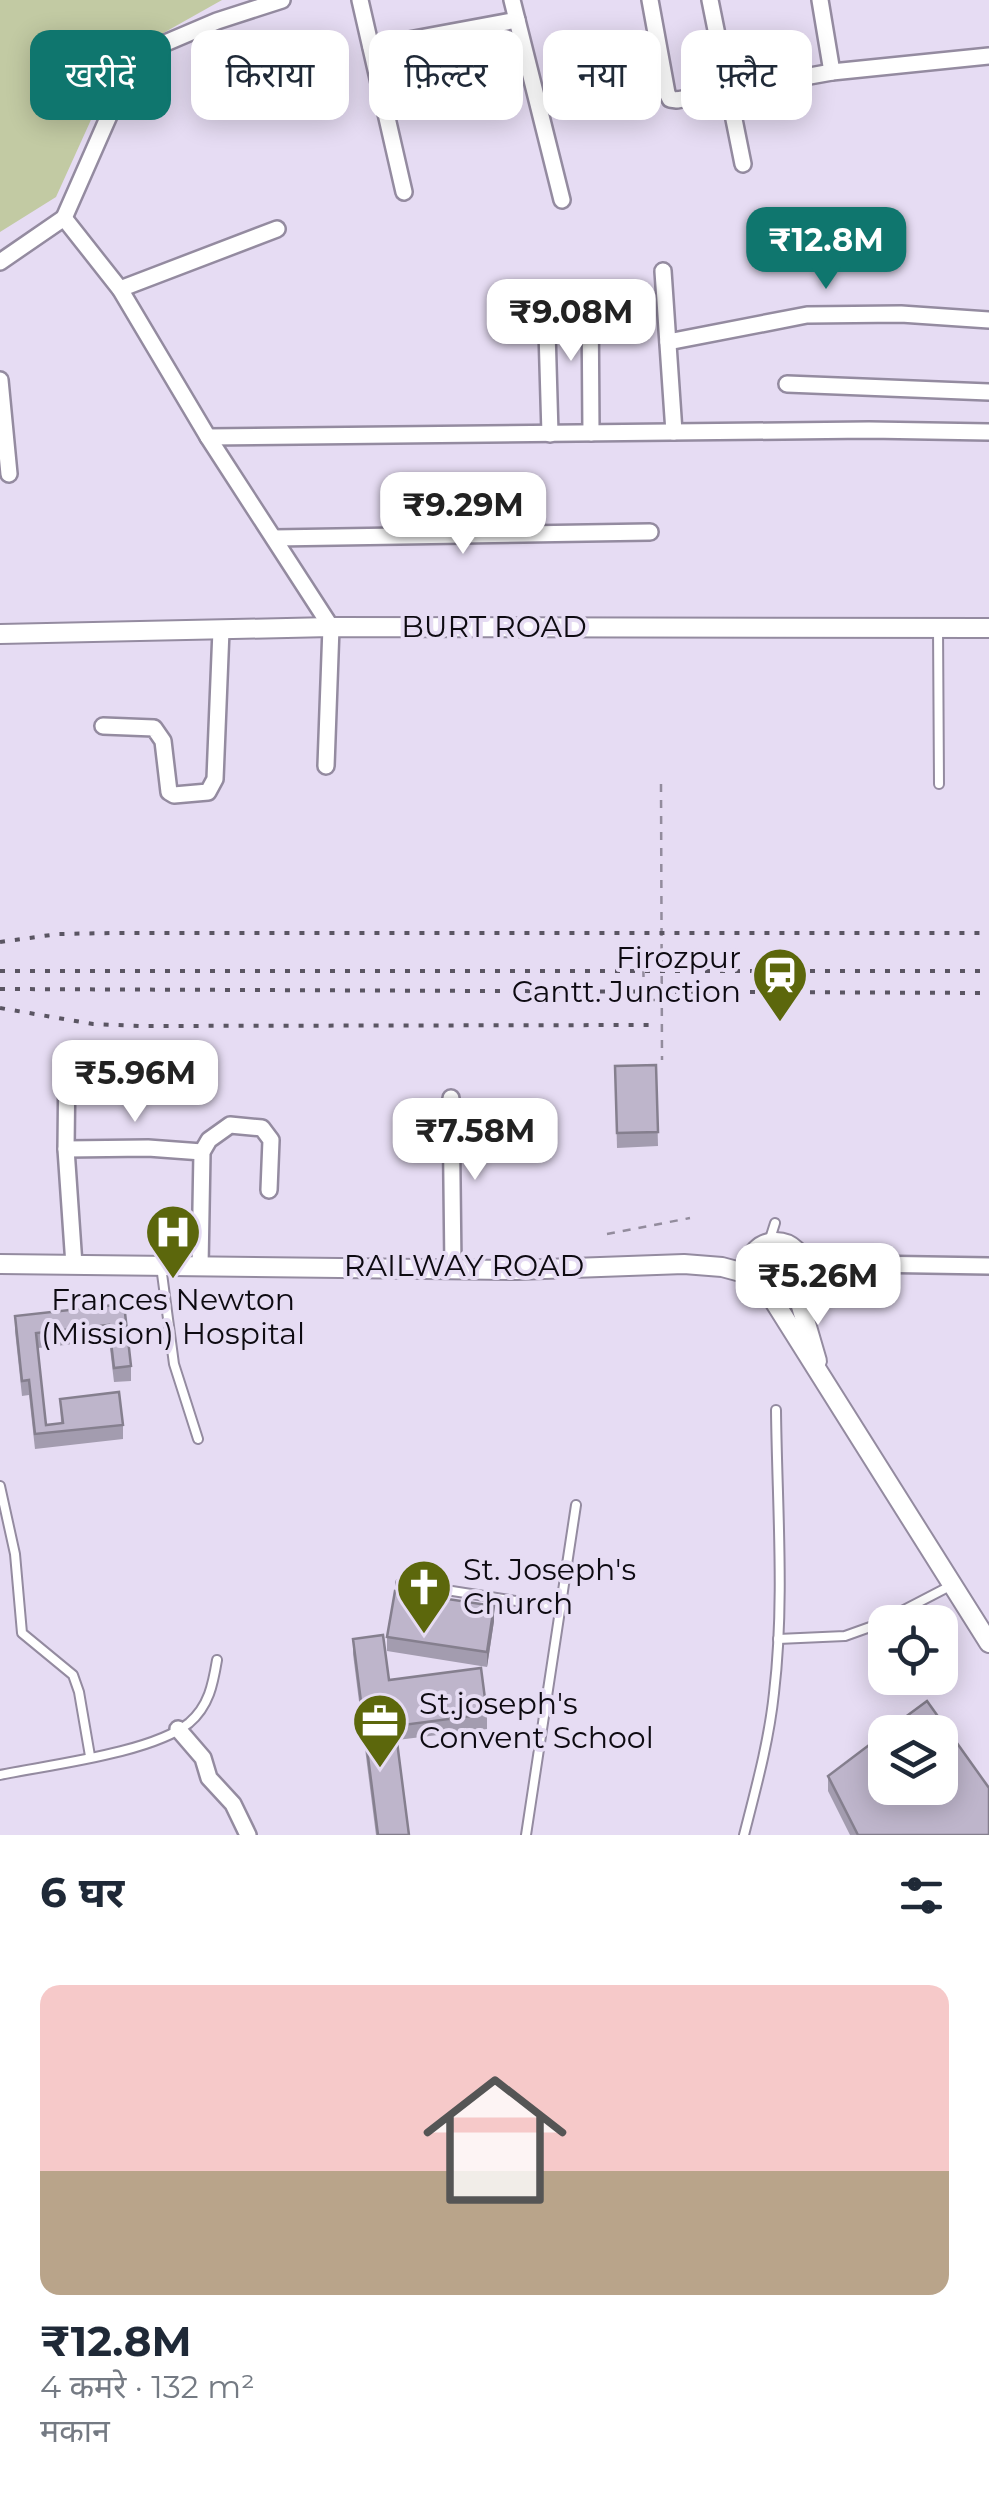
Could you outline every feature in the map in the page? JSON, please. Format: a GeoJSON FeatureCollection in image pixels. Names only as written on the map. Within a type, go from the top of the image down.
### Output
{"type":"FeatureCollection","features":[{"type":"Feature","properties":{"kind":"street"},"geometry":{"type":"LineString","coordinates":[[0,262],[64,218],[119,93],[135,66],[162,44],[282,0]]}},
{"type":"Feature","properties":{"kind":"street"},"geometry":{"type":"LineString","coordinates":[[360,0],[369,38]]}},
{"type":"Feature","properties":{"kind":"street"},"geometry":{"type":"LineString","coordinates":[[512,0],[562,200]]}},
{"type":"Feature","properties":{"kind":"street"},"geometry":{"type":"LineString","coordinates":[[650,0],[670,99],[681,99]]}},
{"type":"Feature","properties":{"kind":"street"},"geometry":{"type":"LineString","coordinates":[[710,0],[716,30]]}},
{"type":"Feature","properties":{"kind":"street"},"geometry":{"type":"LineString","coordinates":[[820,0],[832,72]]}},
{"type":"Feature","properties":{"kind":"street"},"geometry":{"type":"LineString","coordinates":[[464,30],[518,20]]}},
{"type":"Feature","properties":{"kind":"street"},"geometry":{"type":"LineString","coordinates":[[812,76],[989,56]]}},
{"type":"Feature","properties":{"kind":"street"},"geometry":{"type":"LineString","coordinates":[[388,120],[404,192]]}},
{"type":"Feature","properties":{"kind":"street"},"geometry":{"type":"LineString","coordinates":[[733,120],[743,164]]}},
{"type":"Feature","properties":{"kind":"street"},"geometry":{"type":"LineString","coordinates":[[64,218],[120,289],[208,437],[331,627],[326,766]]}},
{"type":"Feature","properties":{"kind":"street"},"geometry":{"type":"LineString","coordinates":[[120,289],[277,229]]}},
{"type":"Feature","properties":{"kind":"street"},"geometry":{"type":"LineString","coordinates":[[663,271],[674,432]]}},
{"type":"Feature","properties":{"kind":"street"},"geometry":{"type":"LineString","coordinates":[[590,292],[591,434]]}},
{"type":"Feature","properties":{"kind":"street"},"geometry":{"type":"LineString","coordinates":[[546,296],[550,434]]}},
{"type":"Feature","properties":{"kind":"street"},"geometry":{"type":"LineString","coordinates":[[668,342],[807,315],[874,313],[989,320]]}},
{"type":"Feature","properties":{"kind":"street"},"geometry":{"type":"LineString","coordinates":[[0,380],[10,474]]}},
{"type":"Feature","properties":{"kind":"street"},"geometry":{"type":"LineString","coordinates":[[787,384],[989,392]]}},
{"type":"Feature","properties":{"kind":"street"},"geometry":{"type":"LineString","coordinates":[[208,437],[989,432]]}},
{"type":"Feature","properties":{"kind":"street"},"geometry":{"type":"LineString","coordinates":[[274,538],[650,532]]}},
{"type":"Feature","properties":{"kind":"street","name":"BURT ROAD"},"geometry":{"type":"LineString","coordinates":[[0,634],[331,627],[989,628]]}},
{"type":"Feature","properties":{"kind":"street"},"geometry":{"type":"LineString","coordinates":[[103,726],[154,728],[163,741],[169,792],[208,792],[215,779],[222,630]]}},
{"type":"Feature","properties":{"kind":"street"},"geometry":{"type":"LineString","coordinates":[[67,1058],[66,1148],[74,1266]]}},
{"type":"Feature","properties":{"kind":"street"},"geometry":{"type":"LineString","coordinates":[[451,1098],[453,1268]]}},
{"type":"Feature","properties":{"kind":"street"},"geometry":{"type":"LineString","coordinates":[[200,1266],[202,1152],[209,1140],[230,1125],[262,1128],[271,1140],[269,1190]]}},
{"type":"Feature","properties":{"kind":"street"},"geometry":{"type":"LineString","coordinates":[[66,1148],[202,1152]]}},
{"type":"Feature","properties":{"kind":"street"},"geometry":{"type":"LineString","coordinates":[[772,1298],[796,1290],[804,1276],[804,1263],[797,1250],[785,1243],[769,1242],[756,1249],[749,1260],[748,1274],[756,1290],[772,1298],[989,1643]]}},
{"type":"Feature","properties":{"kind":"street"},"geometry":{"type":"LineString","coordinates":[[804,1263],[989,1266]]}},
{"type":"Feature","properties":{"kind":"street","name":"RAILWAY ROAD"},"geometry":{"type":"LineString","coordinates":[[0,1264],[453,1268],[684,1264],[748,1274]]}},
{"type":"Feature","properties":{"kind":"street"},"geometry":{"type":"LineString","coordinates":[[796,1290],[824,1383]]}},
{"type":"Feature","properties":{"kind":"street"},"geometry":{"type":"LineString","coordinates":[[178,1728],[204,1758],[209,1778],[233,1804],[248,1835]]}},
{"type":"Feature","properties":{"kind":"lane"},"geometry":{"type":"LineString","coordinates":[[938,627],[939,784]]}},
{"type":"Feature","properties":{"kind":"lane"},"geometry":{"type":"LineString","coordinates":[[769,1242],[774,1223]]}},
{"type":"Feature","properties":{"kind":"lane"},"geometry":{"type":"LineString","coordinates":[[162,1266],[174,1364],[198,1439]]}},
{"type":"Feature","properties":{"kind":"lane"},"geometry":{"type":"LineString","coordinates":[[744,1835],[774,1695],[778,1639],[776,1410]]}},
{"type":"Feature","properties":{"kind":"lane"},"geometry":{"type":"LineString","coordinates":[[0,1486],[15,1554],[22,1633],[73,1675],[90,1756]]}},
{"type":"Feature","properties":{"kind":"lane"},"geometry":{"type":"LineString","coordinates":[[526,1835],[576,1505]]}},
{"type":"Feature","properties":{"kind":"lane"},"geometry":{"type":"LineString","coordinates":[[401,1583],[561,1608]]}},
{"type":"Feature","properties":{"kind":"lane"},"geometry":{"type":"LineString","coordinates":[[778,1639],[846,1636],[952,1586]]}},
{"type":"Feature","properties":{"kind":"lane"},"geometry":{"type":"LineString","coordinates":[[0,1775],[130,1748],[188,1723],[213,1689],[217,1660]]}},
{"type":"Feature","properties":{"kind":"path"},"geometry":{"type":"LineString","coordinates":[[660,784],[662,1060]]}},
{"type":"Feature","properties":{"kind":"path"},"geometry":{"type":"LineString","coordinates":[[633,953],[654,953]]}},
{"type":"Feature","properties":{"kind":"path"},"geometry":{"type":"LineString","coordinates":[[643,953],[644,1000]]}},
{"type":"Feature","properties":{"kind":"path"},"geometry":{"type":"LineString","coordinates":[[635,1000],[655,1000]]}},
{"type":"Feature","properties":{"kind":"path"},"geometry":{"type":"LineString","coordinates":[[608,1234],[690,1218]]}},
{"type":"Feature","properties":{"kind":"green space"},"geometry":{"type":"Polygon","coordinates":[[[0,0],[222,0],[169,30],[30,30],[30,120],[91,120],[56,197],[0,232],[0,0]]]}},
{"type":"Feature","properties":{"kind":"building"},"geometry":{"type":"Polygon","coordinates":[[[656,1065],[658,1132],[617,1133],[615,1066],[656,1065]]]}},
{"type":"Feature","properties":{"kind":"building"},"geometry":{"type":"Polygon","coordinates":[[[124,1304],[131,1366],[114,1368],[109,1325],[36,1333],[46,1425],[63,1423],[60,1399],[119,1392],[123,1425],[35,1434],[29,1380],[22,1381],[15,1316],[124,1304]]]}},
{"type":"Feature","properties":{"kind":"building"},"geometry":{"type":"Polygon","coordinates":[[[395,1591],[494,1606],[487,1652],[387,1637],[395,1591]]]}},
{"type":"Feature","properties":{"kind":"building"},"geometry":{"type":"Polygon","coordinates":[[[383,1635],[389,1680],[481,1668],[487,1714],[395,1726],[409,1835],[378,1835],[353,1639],[383,1635]]]}},
{"type":"Feature","properties":{"kind":"building"},"geometry":{"type":"Polygon","coordinates":[[[927,1701],[937,1715],[908,1715],[927,1701]]]}},
{"type":"Feature","properties":{"kind":"building"},"geometry":{"type":"Polygon","coordinates":[[[958,1744],[989,1788],[989,1835],[858,1835],[828,1776],[868,1746],[868,1805],[958,1805],[958,1744]]]}},
{"type":"Feature","properties":{"kind":"railway"},"geometry":{"type":"LineString","coordinates":[[0,942],[58,934],[115,933],[989,933]]}},
{"type":"Feature","properties":{"kind":"railway"},"geometry":{"type":"LineString","coordinates":[[0,971],[989,971]]}},
{"type":"Feature","properties":{"kind":"railway"},"geometry":{"type":"LineString","coordinates":[[0,989],[989,993]]}},
{"type":"Feature","properties":{"kind":"railway"},"geometry":{"type":"LineString","coordinates":[[0,1008],[93,1024],[139,1026],[652,1025]]}},
{"type":"Feature","properties":{"kind":"place","name":"Firozpur Cantt. Junction"},"geometry":{"type":"Point","coordinates":[780,1024]}},
{"type":"Feature","properties":{"kind":"place","name":"Frances Newton (Mission) Hospital"},"geometry":{"type":"Point","coordinates":[173,1281]}},
{"type":"Feature","properties":{"kind":"place","name":"St. Joseph's Church"},"geometry":{"type":"Point","coordinates":[424,1636]}},
{"type":"Feature","properties":{"kind":"place","name":"St.joseph's Convent School"},"geometry":{"type":"Point","coordinates":[380,1770]}}]}
